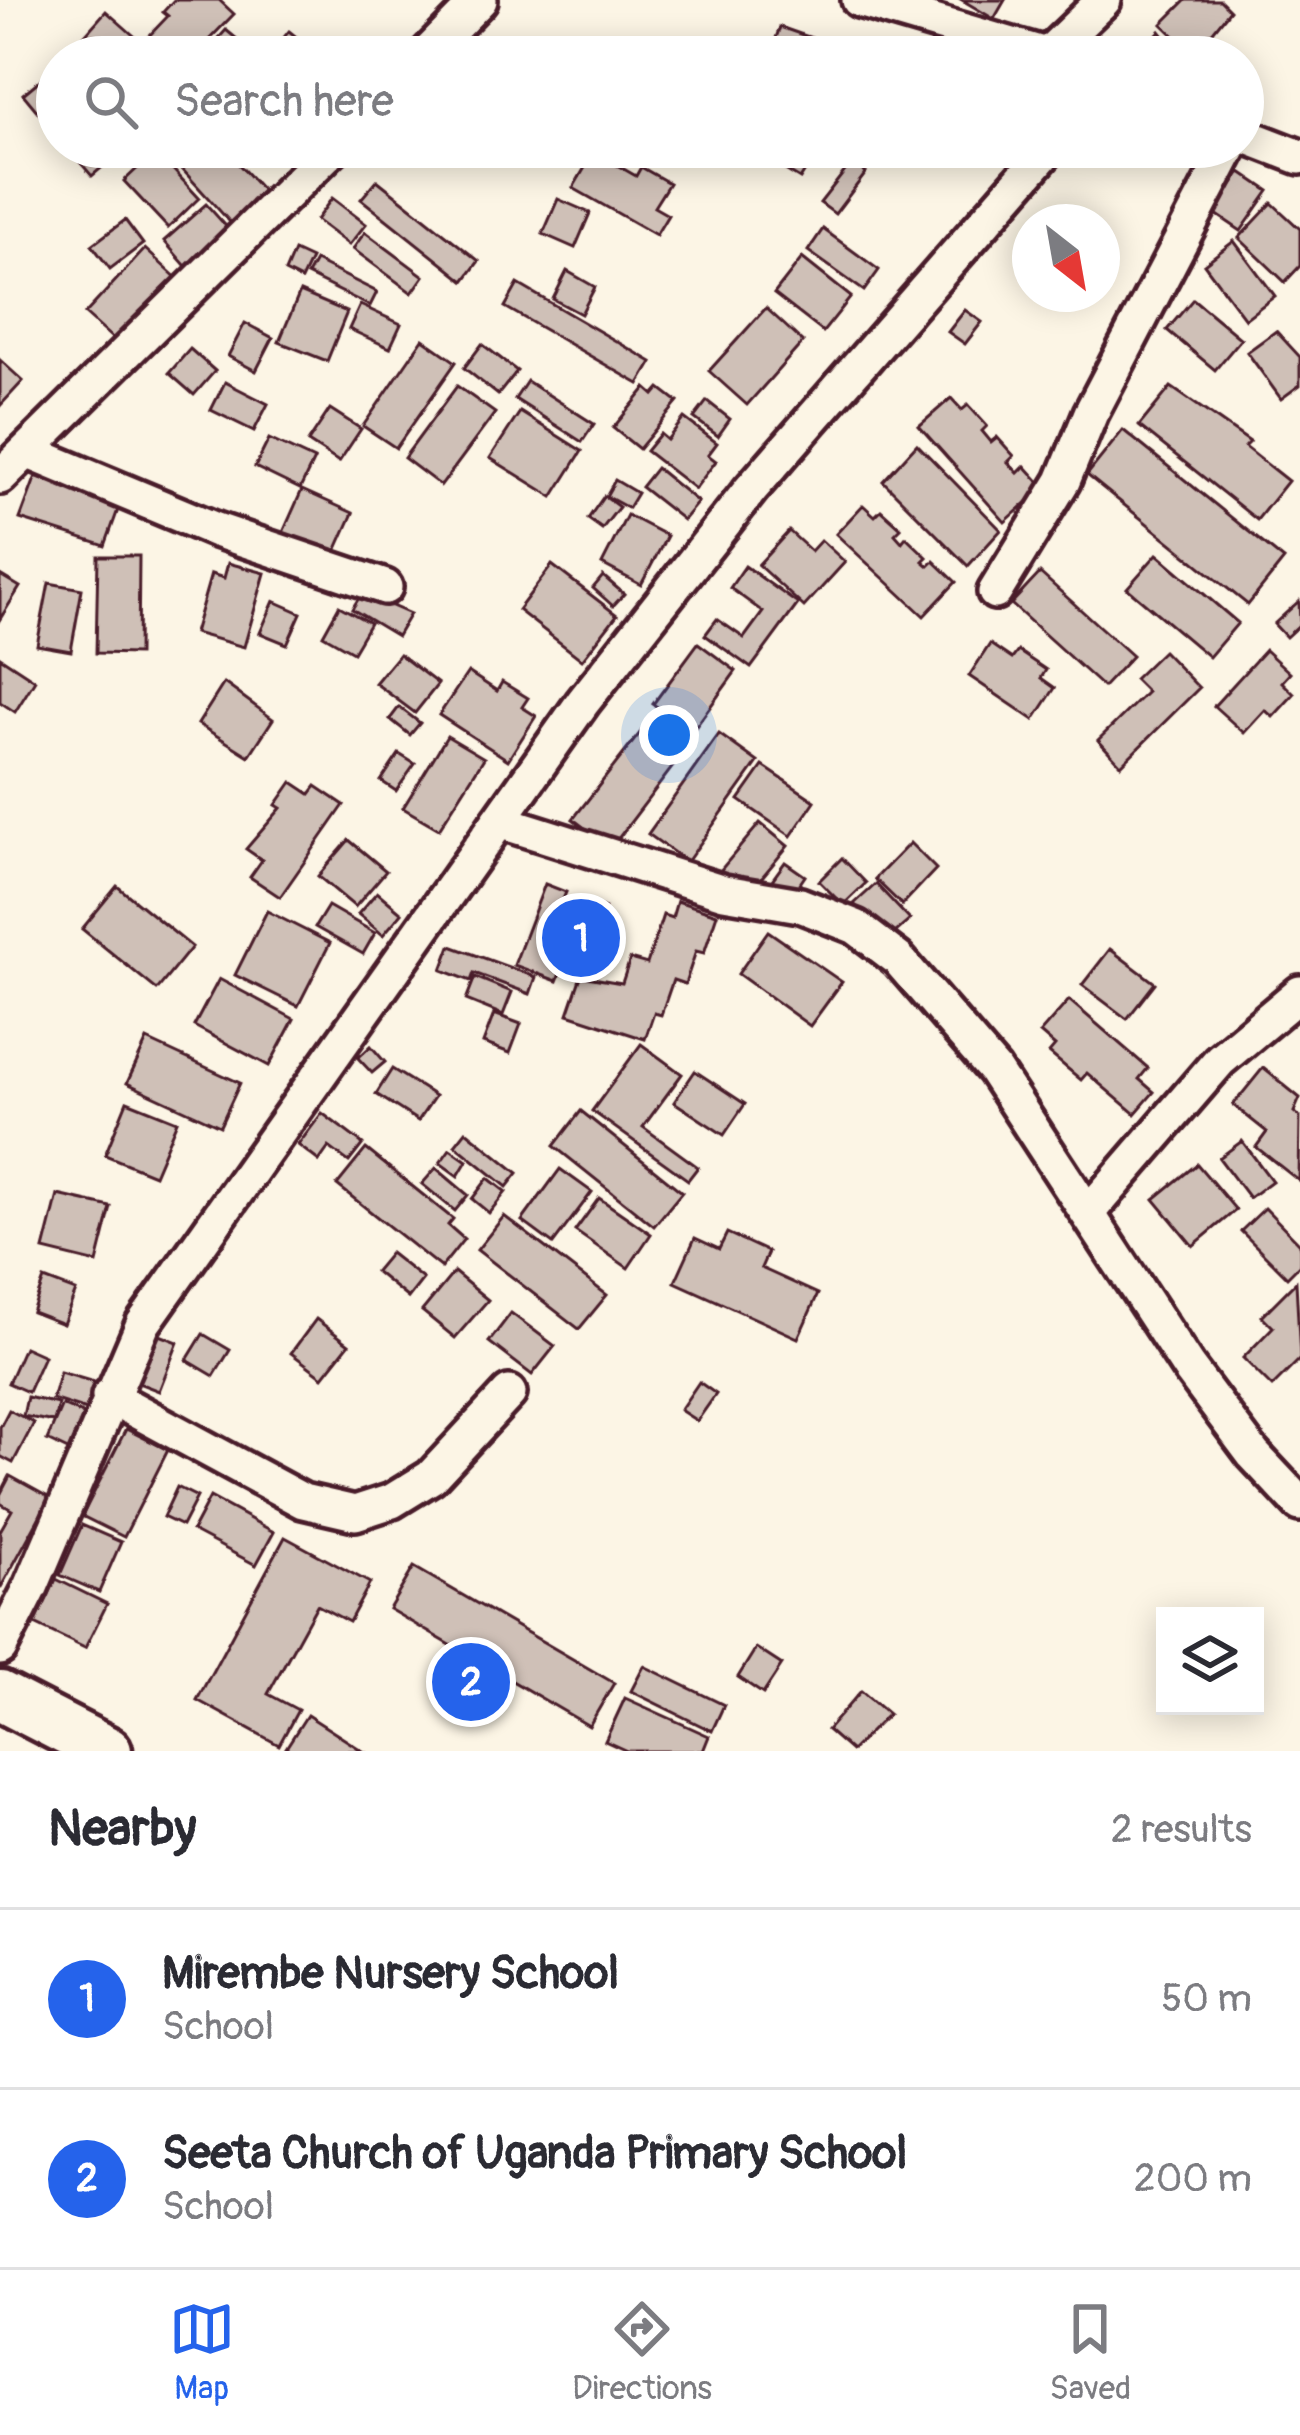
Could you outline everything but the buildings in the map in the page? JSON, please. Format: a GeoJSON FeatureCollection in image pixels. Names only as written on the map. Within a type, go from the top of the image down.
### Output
{"type":"FeatureCollection","features":[{"type":"Feature","properties":{"kind":"main road"},"geometry":{"type":"LineString","coordinates":[[0,1696],[107,1751]]}},
{"type":"Feature","properties":{"kind":"street"},"geometry":{"type":"LineString","coordinates":[[445,36],[480,0]]}},
{"type":"Feature","properties":{"kind":"street"},"geometry":{"type":"LineString","coordinates":[[859,0],[982,36]]}},
{"type":"Feature","properties":{"kind":"street"},"geometry":{"type":"LineString","coordinates":[[1069,36],[1103,0]]}},
{"type":"Feature","properties":{"kind":"street"},"geometry":{"type":"LineString","coordinates":[[1264,143],[1300,157]]}},
{"type":"Feature","properties":{"kind":"street"},"geometry":{"type":"LineString","coordinates":[[0,477],[313,168]]}},
{"type":"Feature","properties":{"kind":"street"},"geometry":{"type":"LineString","coordinates":[[0,1648],[32,1587],[143,1324],[583,702],[751,489],[1032,168]]}},
{"type":"Feature","properties":{"kind":"street"},"geometry":{"type":"LineString","coordinates":[[995,592],[1063,481],[1101,392],[1219,168]]}},
{"type":"Feature","properties":{"kind":"street"},"geometry":{"type":"LineString","coordinates":[[29,452],[216,530],[385,586]]}},
{"type":"Feature","properties":{"kind":"street"},"geometry":{"type":"LineString","coordinates":[[500,820],[724,892],[800,904],[856,927],[898,959],[994,1070],[1188,1367],[1253,1454],[1300,1504]]}},
{"type":"Feature","properties":{"kind":"street"},"geometry":{"type":"LineString","coordinates":[[1090,1211],[1220,1060],[1300,993]]}},
{"type":"Feature","properties":{"kind":"street"},"geometry":{"type":"LineString","coordinates":[[109,1396],[303,1501],[355,1513],[392,1501],[431,1477],[509,1393]]}},
{"type":"Feature","properties":{"kind":"place","name":"Mirembe Nursery School"},"geometry":{"type":"Point","coordinates":[581,938]}},
{"type":"Feature","properties":{"kind":"place","name":"Seeta Church of Uganda Primary School"},"geometry":{"type":"Point","coordinates":[471,1682]}}]}
